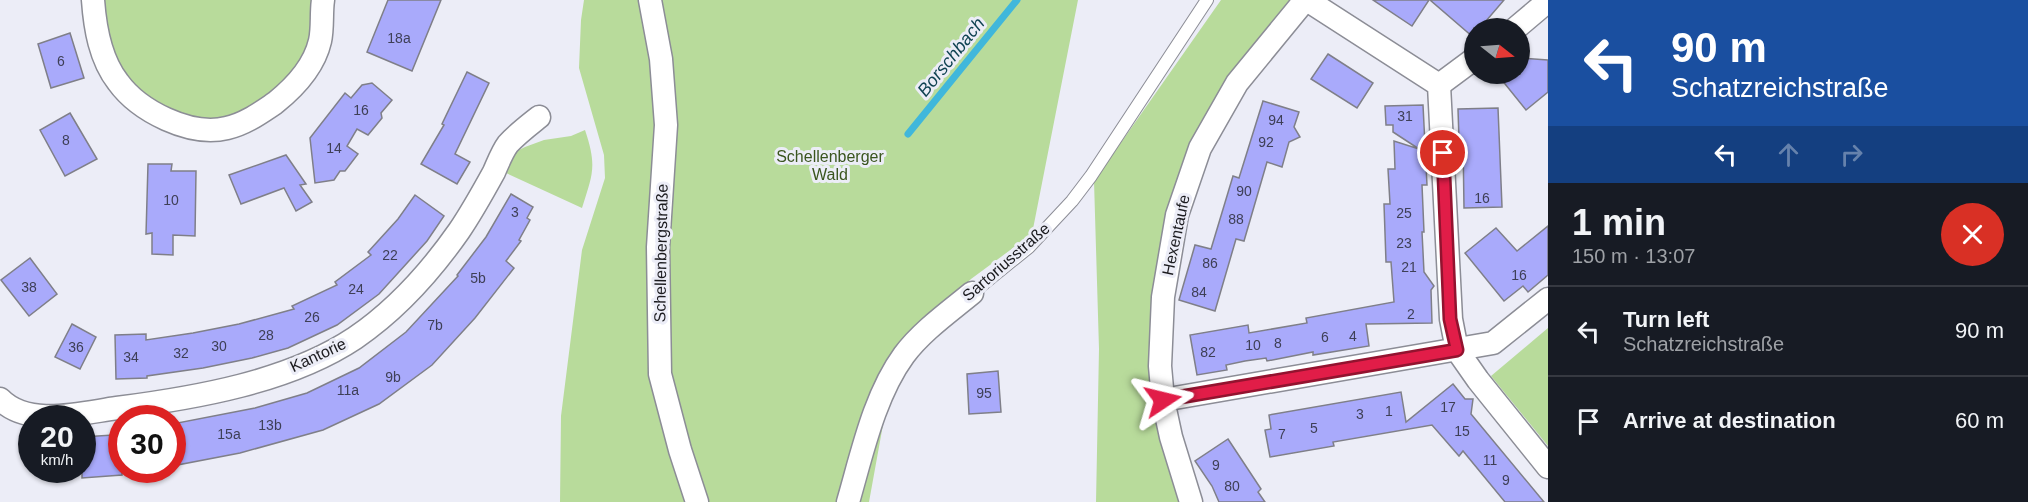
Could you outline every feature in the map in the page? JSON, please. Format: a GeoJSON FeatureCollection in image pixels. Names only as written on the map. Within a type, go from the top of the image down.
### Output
{"type":"FeatureCollection","features":[{"type":"Feature","properties":{"kind":"street"},"geometry":{"type":"LineString","coordinates":[[93,0],[95,22],[102,51],[117,82],[138,103],[155,114],[199,129],[226,128],[256,116],[299,82],[311,63],[320,41],[323,0]]}},
{"type":"Feature","properties":{"kind":"street","name":"Schellenbergstraße"},"geometry":{"type":"LineString","coordinates":[[650,0],[661,59],[666,125],[658,247],[660,374],[680,450],[697,502]]}},
{"type":"Feature","properties":{"kind":"street"},"geometry":{"type":"LineString","coordinates":[[1306,0],[1439,85]]}},
{"type":"Feature","properties":{"kind":"street","name":"Hexentaufe"},"geometry":{"type":"LineString","coordinates":[[1191,502],[1171,437],[1163,400],[1160,366],[1163,297],[1177,215],[1200,148],[1237,83],[1306,0]]}},
{"type":"Feature","properties":{"kind":"street"},"geometry":{"type":"LineString","coordinates":[[1528,18],[1548,1]]}},
{"type":"Feature","properties":{"kind":"street"},"geometry":{"type":"LineString","coordinates":[[1439,85],[1464,66]]}},
{"type":"Feature","properties":{"kind":"street"},"geometry":{"type":"LineString","coordinates":[[1439,85],[1450,319],[1457,350],[1478,380],[1548,467]]}},
{"type":"Feature","properties":{"kind":"street","name":"Kantorie"},"geometry":{"type":"LineString","coordinates":[[0,399],[23,414],[38,417],[82,413],[203,394],[270,377],[313,360],[354,338],[388,311],[426,275],[464,224],[508,144],[539,117]]}},
{"type":"Feature","properties":{"kind":"street","name":"Sartoriusstraße"},"geometry":{"type":"LineString","coordinates":[[848,502],[868,435],[890,376],[905,353],[935,323],[972,293]]}},
{"type":"Feature","properties":{"kind":"street"},"geometry":{"type":"LineString","coordinates":[[1163,400],[1493,343],[1548,299]]}},
{"type":"Feature","properties":{"kind":"lane","name":"Sartoriusstraße"},"geometry":{"type":"LineString","coordinates":[[972,293],[1029,247],[1072,201],[1208,0]]}},
{"type":"Feature","properties":{"kind":"green space"},"geometry":{"type":"Polygon","coordinates":[[[100,0],[315,0],[316,38],[282,91],[228,119],[206,121],[158,107],[124,77],[111,48],[100,0]]]}},
{"type":"Feature","properties":{"kind":"green space","name":"Schellenberger Wald"},"geometry":{"type":"Polygon","coordinates":[[[584,0],[648,0],[659,58],[664,125],[656,246],[657,375],[676,442],[662,373],[661,246],[669,124],[663,58],[652,0],[1078,0],[1032,234],[971,279],[896,353],[869,502],[560,502],[561,416],[582,250],[605,178],[604,155],[579,68],[584,0]]]}},
{"type":"Feature","properties":{"kind":"green space"},"geometry":{"type":"Polygon","coordinates":[[[1221,0],[1291,0],[1234,72],[1153,299],[1184,502],[1096,502],[1099,349],[1094,181],[1221,0]]]}},
{"type":"Feature","properties":{"kind":"green space"},"geometry":{"type":"Polygon","coordinates":[[[585,130],[591,152],[592,169],[582,208],[506,173],[517,151],[544,140],[571,136],[585,130]]]}},
{"type":"Feature","properties":{"kind":"green space"},"geometry":{"type":"Polygon","coordinates":[[[1548,328],[1548,446],[1491,376],[1548,328]]]}},
{"type":"Feature","properties":{"kind":"building"},"geometry":{"type":"Polygon","coordinates":[[[388,0],[441,0],[412,71],[367,52],[388,0]]]}},
{"type":"Feature","properties":{"kind":"building"},"geometry":{"type":"Polygon","coordinates":[[[1373,0],[1429,0],[1412,26],[1373,0]]]}},
{"type":"Feature","properties":{"kind":"building"},"geometry":{"type":"Polygon","coordinates":[[[1430,0],[1504,0],[1489,18],[1464,18],[1464,29],[1430,0]]]}},
{"type":"Feature","properties":{"kind":"building"},"geometry":{"type":"Polygon","coordinates":[[[70,33],[84,78],[51,88],[38,44],[70,33]]]}},
{"type":"Feature","properties":{"kind":"building"},"geometry":{"type":"Polygon","coordinates":[[[1328,54],[1373,83],[1357,108],[1311,79],[1328,54]]]}},
{"type":"Feature","properties":{"kind":"building"},"geometry":{"type":"Polygon","coordinates":[[[1530,59],[1548,60],[1548,92],[1526,110],[1505,84],[1530,84],[1530,59]]]}},
{"type":"Feature","properties":{"kind":"building"},"geometry":{"type":"Polygon","coordinates":[[[467,72],[489,83],[455,154],[470,162],[457,184],[421,164],[444,125],[442,124],[467,72]]]}},
{"type":"Feature","properties":{"kind":"building"},"geometry":{"type":"Polygon","coordinates":[[[372,83],[392,100],[381,113],[382,118],[368,135],[357,129],[347,146],[358,154],[345,171],[340,171],[334,180],[315,183],[310,138],[345,93],[351,98],[362,85],[372,83]]]}},
{"type":"Feature","properties":{"kind":"building"},"geometry":{"type":"Polygon","coordinates":[[[1263,101],[1299,112],[1294,127],[1300,137],[1289,142],[1282,167],[1267,162],[1244,241],[1236,239],[1215,311],[1179,300],[1195,245],[1211,249],[1233,176],[1239,178],[1263,101]]]}},
{"type":"Feature","properties":{"kind":"building"},"geometry":{"type":"Polygon","coordinates":[[[1423,105],[1427,185],[1422,185],[1424,232],[1422,232],[1424,272],[1434,286],[1431,290],[1432,323],[1366,324],[1369,346],[1313,355],[1313,352],[1267,361],[1266,358],[1245,361],[1226,365],[1227,370],[1197,375],[1190,335],[1248,325],[1249,333],[1307,323],[1306,318],[1394,302],[1391,262],[1386,262],[1384,204],[1390,204],[1388,169],[1395,169],[1394,141],[1419,149],[1393,132],[1393,125],[1386,125],[1385,106],[1423,105]]]}},
{"type":"Feature","properties":{"kind":"building"},"geometry":{"type":"Polygon","coordinates":[[[1498,108],[1502,207],[1464,208],[1463,140],[1459,140],[1458,109],[1498,108]]]}},
{"type":"Feature","properties":{"kind":"building"},"geometry":{"type":"Polygon","coordinates":[[[70,113],[97,159],[65,176],[40,130],[70,113]]]}},
{"type":"Feature","properties":{"kind":"building"},"geometry":{"type":"Polygon","coordinates":[[[286,155],[306,184],[300,185],[312,202],[296,211],[284,188],[241,204],[229,175],[286,155]]]}},
{"type":"Feature","properties":{"kind":"building"},"geometry":{"type":"Polygon","coordinates":[[[148,164],[172,164],[171,171],[196,171],[195,236],[173,235],[173,255],[152,254],[152,233],[146,234],[148,164]]]}},
{"type":"Feature","properties":{"kind":"building"},"geometry":{"type":"Polygon","coordinates":[[[511,194],[533,207],[527,218],[530,220],[519,240],[521,241],[506,261],[514,268],[475,318],[432,365],[379,404],[323,430],[240,453],[186,463],[186,421],[255,408],[307,393],[359,368],[406,332],[458,276],[486,237],[511,194]]]}},
{"type":"Feature","properties":{"kind":"building"},"geometry":{"type":"Polygon","coordinates":[[[415,195],[444,216],[427,241],[379,294],[337,325],[288,348],[252,358],[147,376],[147,378],[116,379],[115,335],[146,334],[146,340],[239,324],[294,309],[292,306],[337,285],[335,282],[371,255],[368,252],[398,219],[415,195]]]}},
{"type":"Feature","properties":{"kind":"building"},"geometry":{"type":"Polygon","coordinates":[[[1548,226],[1548,275],[1528,292],[1523,286],[1504,301],[1465,253],[1496,228],[1517,251],[1548,226]]]}},
{"type":"Feature","properties":{"kind":"building"},"geometry":{"type":"Polygon","coordinates":[[[30,258],[57,294],[29,316],[1,280],[30,258]]]}},
{"type":"Feature","properties":{"kind":"building"},"geometry":{"type":"Polygon","coordinates":[[[72,324],[96,337],[80,369],[55,357],[72,324]]]}},
{"type":"Feature","properties":{"kind":"building"},"geometry":{"type":"Polygon","coordinates":[[[998,371],[1001,412],[969,414],[967,374],[998,371]]]}},
{"type":"Feature","properties":{"kind":"building"},"geometry":{"type":"Polygon","coordinates":[[[1453,384],[1465,399],[1473,399],[1471,414],[1544,502],[1505,502],[1463,451],[1459,456],[1432,425],[1333,442],[1334,446],[1270,457],[1265,430],[1271,429],[1269,415],[1401,392],[1406,422],[1453,384]]]}},
{"type":"Feature","properties":{"kind":"building"},"geometry":{"type":"Polygon","coordinates":[[[108,435],[108,476],[96,477],[96,436],[108,435]]]}},
{"type":"Feature","properties":{"kind":"building"},"geometry":{"type":"Polygon","coordinates":[[[1228,439],[1261,489],[1258,492],[1265,502],[1219,502],[1212,486],[1195,461],[1228,439]]]}},
{"type":"Feature","properties":{"kind":"waterway","name":"Borschbach"},"geometry":{"type":"LineString","coordinates":[[908,134],[1017,0]]}},
{"type":"Feature","properties":{"kind":"route"},"geometry":{"type":"LineString","coordinates":[[1163,400],[1457,350],[1450,319],[1443,153]]}}]}
